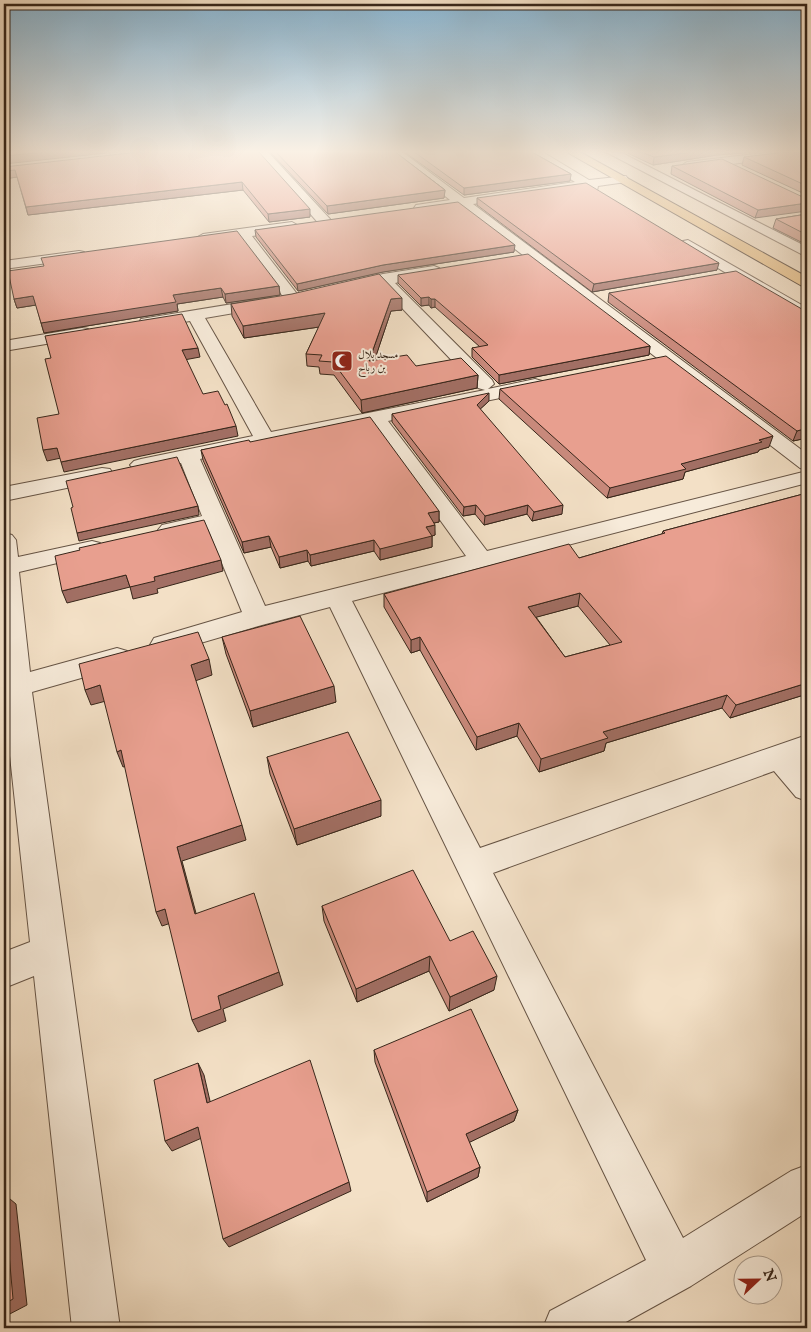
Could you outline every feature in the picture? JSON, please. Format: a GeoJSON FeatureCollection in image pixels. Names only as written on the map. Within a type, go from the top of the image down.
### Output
{"type":"FeatureCollection","features":[{"type":"Feature","properties":{"kind":"main road"},"geometry":{"type":"LineString","coordinates":[[682,213],[807,284]]}},
{"type":"Feature","properties":{"kind":"street"},"geometry":{"type":"LineString","coordinates":[[185,241],[330,221],[322,213]]}},
{"type":"Feature","properties":{"kind":"street"},"geometry":{"type":"LineString","coordinates":[[476,213],[807,464]]}},
{"type":"Feature","properties":{"kind":"street"},"geometry":{"type":"LineString","coordinates":[[729,213],[807,253]]}},
{"type":"Feature","properties":{"kind":"street"},"geometry":{"type":"LineString","coordinates":[[752,225],[770,222]]}},
{"type":"Feature","properties":{"kind":"street"},"geometry":{"type":"LineString","coordinates":[[243,233],[293,299]]}},
{"type":"Feature","properties":{"kind":"street"},"geometry":{"type":"LineString","coordinates":[[678,238],[807,315]]}},
{"type":"Feature","properties":{"kind":"street"},"geometry":{"type":"LineString","coordinates":[[4,265],[89,254]]}},
{"type":"Feature","properties":{"kind":"street"},"geometry":{"type":"LineString","coordinates":[[512,258],[532,255]]}},
{"type":"Feature","properties":{"kind":"street"},"geometry":{"type":"LineString","coordinates":[[329,291],[383,279],[445,269]]}},
{"type":"Feature","properties":{"kind":"street"},"geometry":{"type":"LineString","coordinates":[[716,276],[736,273]]}},
{"type":"Feature","properties":{"kind":"street"},"geometry":{"type":"LineString","coordinates":[[383,279],[494,392]]}},
{"type":"Feature","properties":{"kind":"street"},"geometry":{"type":"LineString","coordinates":[[136,325],[311,295]]}},
{"type":"Feature","properties":{"kind":"street"},"geometry":{"type":"LineString","coordinates":[[589,299],[609,295]]}},
{"type":"Feature","properties":{"kind":"street"},"geometry":{"type":"LineString","coordinates":[[194,315],[265,439]]}},
{"type":"Feature","properties":{"kind":"street"},"geometry":{"type":"LineString","coordinates":[[4,346],[97,331]]}},
{"type":"Feature","properties":{"kind":"street"},"geometry":{"type":"LineString","coordinates":[[645,364],[669,358]]}},
{"type":"Feature","properties":{"kind":"street"},"geometry":{"type":"LineString","coordinates":[[4,494],[494,392],[552,382]]}},
{"type":"Feature","properties":{"kind":"street"},"geometry":{"type":"LineString","coordinates":[[376,418],[482,560]]}},
{"type":"Feature","properties":{"kind":"street"},"geometry":{"type":"LineString","coordinates":[[188,456],[257,617]]}},
{"type":"Feature","properties":{"kind":"street"},"geometry":{"type":"LineString","coordinates":[[10,688],[257,617],[338,598],[807,477]]}},
{"type":"Feature","properties":{"kind":"street"},"geometry":{"type":"LineString","coordinates":[[148,535],[215,520]]}},
{"type":"Feature","properties":{"kind":"street"},"geometry":{"type":"LineString","coordinates":[[96,1328],[49,954],[10,688],[4,554],[110,544]]}},
{"type":"Feature","properties":{"kind":"street"},"geometry":{"type":"LineString","coordinates":[[338,598],[675,1270]]}},
{"type":"Feature","properties":{"kind":"street"},"geometry":{"type":"LineString","coordinates":[[473,865],[794,753],[807,788]]}},
{"type":"Feature","properties":{"kind":"street"},"geometry":{"type":"LineString","coordinates":[[4,970],[49,954]]}},
{"type":"Feature","properties":{"kind":"street"},"geometry":{"type":"LineString","coordinates":[[567,1328],[675,1270],[807,1188]]}},
{"type":"Feature","properties":{"kind":"building"},"geometry":{"type":"Polygon","coordinates":[[[377,213],[473,213],[515,245],[383,265],[297,284],[255,230],[377,213]]]}},
{"type":"Feature","properties":{"kind":"building"},"geometry":{"type":"Polygon","coordinates":[[[498,213],[636,213],[719,263],[594,284],[498,213]]]}},
{"type":"Feature","properties":{"kind":"building"},"geometry":{"type":"Polygon","coordinates":[[[807,214],[807,235],[776,219],[807,214]]]}},
{"type":"Feature","properties":{"kind":"building"},"geometry":{"type":"Polygon","coordinates":[[[237,231],[279,286],[225,294],[221,288],[173,295],[176,302],[41,323],[33,296],[14,299],[8,271],[44,266],[41,258],[237,231]]]}},
{"type":"Feature","properties":{"kind":"building"},"geometry":{"type":"Polygon","coordinates":[[[528,254],[650,346],[499,375],[472,348],[488,345],[435,299],[429,297],[421,298],[398,275],[528,254]]]}},
{"type":"Feature","properties":{"kind":"building"},"geometry":{"type":"Polygon","coordinates":[[[736,271],[807,312],[807,428],[797,431],[609,293],[736,271]]]}},
{"type":"Feature","properties":{"kind":"building"},"geometry":{"type":"Polygon","coordinates":[[[379,274],[402,298],[391,299],[369,361],[407,355],[416,366],[461,358],[478,375],[361,400],[333,362],[319,361],[322,355],[306,354],[325,313],[243,326],[231,304],[292,294],[379,274]]]}},
{"type":"Feature","properties":{"kind":"building"},"geometry":{"type":"Polygon","coordinates":[[[182,314],[198,348],[182,350],[203,394],[218,391],[225,405],[227,404],[236,426],[61,462],[57,448],[43,450],[37,418],[59,414],[45,359],[51,358],[45,336],[182,314]]]}},
{"type":"Feature","properties":{"kind":"building"},"geometry":{"type":"Polygon","coordinates":[[[666,356],[773,436],[759,440],[762,442],[681,464],[686,469],[610,488],[500,389],[666,356]]]}},
{"type":"Feature","properties":{"kind":"building"},"geometry":{"type":"Polygon","coordinates":[[[489,393],[477,405],[563,505],[534,512],[528,505],[485,516],[476,505],[464,507],[392,414],[489,393]]]}},
{"type":"Feature","properties":{"kind":"building"},"geometry":{"type":"Polygon","coordinates":[[[370,417],[439,511],[428,513],[435,525],[426,527],[432,536],[380,549],[374,540],[310,555],[307,550],[279,557],[269,536],[242,542],[201,450],[249,440],[250,442],[370,417]]]}},
{"type":"Feature","properties":{"kind":"building"},"geometry":{"type":"Polygon","coordinates":[[[177,457],[198,506],[77,533],[66,481],[177,457]]]}},
{"type":"Feature","properties":{"kind":"building"},"geometry":{"type":"Polygon","coordinates":[[[807,493],[807,683],[736,705],[727,695],[603,732],[608,738],[541,759],[519,723],[477,737],[420,637],[411,640],[384,594],[569,544],[579,558],[665,533],[663,531],[807,493]],[[580,593],[528,607],[565,657],[622,642],[580,593]]]}},
{"type":"Feature","properties":{"kind":"building"},"geometry":{"type":"Polygon","coordinates":[[[204,520],[221,560],[154,577],[155,581],[130,587],[126,575],[62,591],[55,556],[80,550],[79,548],[204,520]]]}},
{"type":"Feature","properties":{"kind":"building"},"geometry":{"type":"Polygon","coordinates":[[[300,616],[334,686],[250,711],[222,637],[300,616]]]}},
{"type":"Feature","properties":{"kind":"building"},"geometry":{"type":"Polygon","coordinates":[[[198,632],[209,659],[191,665],[242,825],[177,847],[195,914],[254,893],[279,972],[218,996],[221,1009],[192,1020],[165,909],[156,912],[121,750],[117,752],[100,685],[85,690],[79,664],[198,632]]]}},
{"type":"Feature","properties":{"kind":"building"},"geometry":{"type":"Polygon","coordinates":[[[348,732],[381,800],[294,829],[267,757],[348,732]]]}},
{"type":"Feature","properties":{"kind":"building"},"geometry":{"type":"Polygon","coordinates":[[[413,870],[450,941],[473,931],[497,976],[450,997],[430,956],[356,989],[322,906],[413,870]]]}},
{"type":"Feature","properties":{"kind":"building"},"geometry":{"type":"Polygon","coordinates":[[[471,1009],[518,1110],[466,1134],[480,1167],[427,1192],[374,1050],[471,1009]]]}},
{"type":"Feature","properties":{"kind":"building"},"geometry":{"type":"Polygon","coordinates":[[[310,1060],[349,1182],[223,1239],[198,1127],[165,1141],[154,1080],[198,1063],[207,1103],[310,1060]]]}},
{"type":"Feature","properties":{"kind":"building"},"geometry":{"type":"Polygon","coordinates":[[[4,1197],[13,1299],[4,1304],[4,1197]]]}},
{"type":"Feature","properties":{"kind":"place","name":"مسجد بلال بن رباح"},"geometry":{"type":"Point","coordinates":[342,361]}}]}
